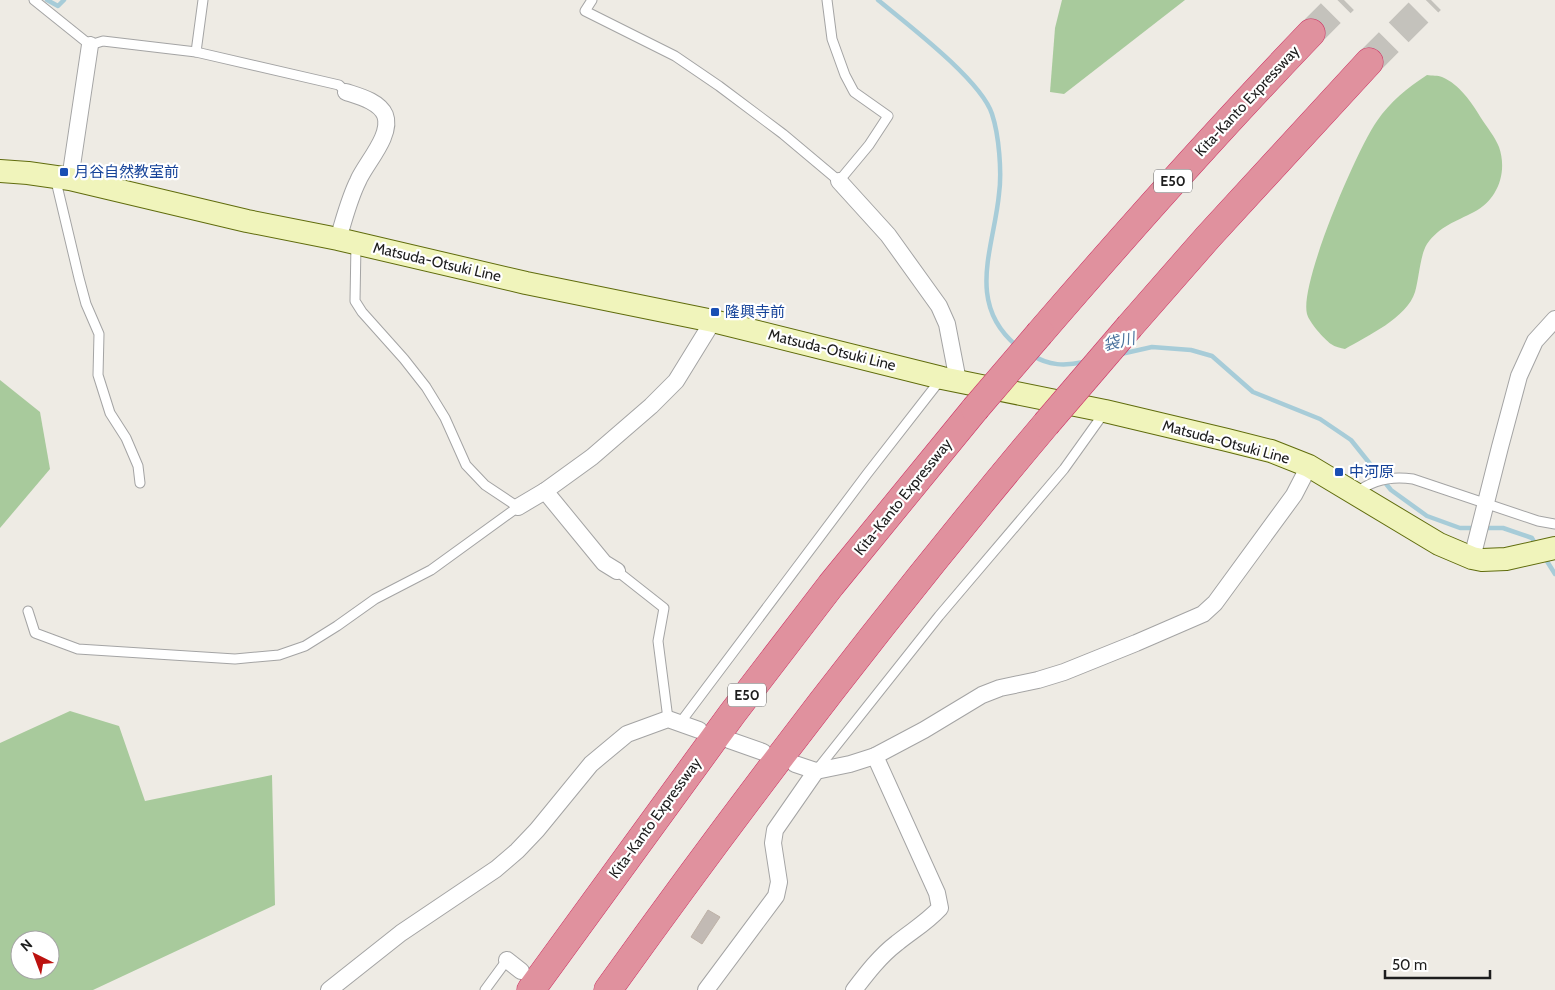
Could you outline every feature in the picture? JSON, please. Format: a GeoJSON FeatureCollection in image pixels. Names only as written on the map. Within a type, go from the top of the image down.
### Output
{"type":"FeatureCollection","features":[{"type":"Feature","properties":{"kind":"highway","name":"Kita-Kanto Expressway"},"geometry":{"type":"LineString","coordinates":[[526,981],[869,539],[975,409],[1182,170],[1311,33]]}},
{"type":"Feature","properties":{"kind":"highway"},"geometry":{"type":"LineString","coordinates":[[608,990],[707,852],[882,624],[957,530],[1208,237],[1369,62]]}},
{"type":"Feature","properties":{"kind":"main road","name":"Matsuda-Otsuki Line"},"geometry":{"type":"LineString","coordinates":[[0,171],[62,178],[247,221],[713,321],[950,380],[1105,411],[1272,451],[1363,488],[1439,544],[1492,560],[1524,556],[1555,548]]}},
{"type":"Feature","properties":{"kind":"street"},"geometry":{"type":"LineString","coordinates":[[62,178],[90,45]]}},
{"type":"Feature","properties":{"kind":"street"},"geometry":{"type":"LineString","coordinates":[[346,92],[367,99],[378,107],[385,115],[386,123],[382,141],[358,180],[347,242]]}},
{"type":"Feature","properties":{"kind":"street"},"geometry":{"type":"LineString","coordinates":[[839,181],[888,235],[939,306],[947,324],[950,380]]}},
{"type":"Feature","properties":{"kind":"street"},"geometry":{"type":"LineString","coordinates":[[1473,553],[1513,397],[1522,370],[1535,341],[1555,319]]}},
{"type":"Feature","properties":{"kind":"street"},"geometry":{"type":"LineString","coordinates":[[518,507],[592,457],[651,406],[676,381],[713,321]]}},
{"type":"Feature","properties":{"kind":"street"},"geometry":{"type":"LineString","coordinates":[[795,764],[816,771],[850,764],[875,756],[982,696],[1000,688],[1064,672],[1174,628],[1203,614],[1215,602],[1294,494],[1310,466]]}},
{"type":"Feature","properties":{"kind":"street"},"geometry":{"type":"LineString","coordinates":[[545,490],[604,563],[617,571]]}},
{"type":"Feature","properties":{"kind":"street"},"geometry":{"type":"LineString","coordinates":[[329,990],[394,938],[496,869],[537,830],[591,764],[627,734],[674,721],[699,730]]}},
{"type":"Feature","properties":{"kind":"street"},"geometry":{"type":"LineString","coordinates":[[729,740],[763,752]]}},
{"type":"Feature","properties":{"kind":"street"},"geometry":{"type":"LineString","coordinates":[[854,990],[876,962],[896,944],[927,922],[940,908],[936,893],[875,756]]}},
{"type":"Feature","properties":{"kind":"street"},"geometry":{"type":"LineString","coordinates":[[706,990],[776,896],[779,882],[773,843],[775,830],[816,771]]}},
{"type":"Feature","properties":{"kind":"street"},"geometry":{"type":"LineString","coordinates":[[507,960],[526,981]]}},
{"type":"Feature","properties":{"kind":"lane"},"geometry":{"type":"LineString","coordinates":[[34,0],[90,45],[103,41],[196,52],[339,85],[346,92]]}},
{"type":"Feature","properties":{"kind":"lane"},"geometry":{"type":"LineString","coordinates":[[196,52],[203,0]]}},
{"type":"Feature","properties":{"kind":"lane"},"geometry":{"type":"LineString","coordinates":[[592,0],[585,10],[675,56],[740,101],[839,181],[869,145],[888,116],[854,92],[844,76],[832,39],[827,0]]}},
{"type":"Feature","properties":{"kind":"lane"},"geometry":{"type":"LineString","coordinates":[[62,178],[79,278],[86,304],[99,334],[98,375],[110,413],[126,438],[138,466],[140,483]]}},
{"type":"Feature","properties":{"kind":"lane"},"geometry":{"type":"LineString","coordinates":[[28,611],[35,633],[78,649],[235,659],[279,655],[305,646],[375,599],[431,570],[518,507],[485,485],[466,465],[445,418],[426,387],[362,312],[355,301],[347,242]]}},
{"type":"Feature","properties":{"kind":"lane"},"geometry":{"type":"LineString","coordinates":[[674,721],[867,474],[950,380]]}},
{"type":"Feature","properties":{"kind":"lane"},"geometry":{"type":"LineString","coordinates":[[816,771],[939,616],[1064,469],[1105,411]]}},
{"type":"Feature","properties":{"kind":"lane"},"geometry":{"type":"LineString","coordinates":[[1363,488],[1388,478],[1413,479],[1484,509],[1555,524]]}},
{"type":"Feature","properties":{"kind":"lane"},"geometry":{"type":"LineString","coordinates":[[617,571],[664,608],[658,641],[674,721]]}},
{"type":"Feature","properties":{"kind":"lane"},"geometry":{"type":"LineString","coordinates":[[485,990],[507,960]]}},
{"type":"Feature","properties":{"kind":"green space"},"geometry":{"type":"Polygon","coordinates":[[[1062,0],[1185,0],[1064,94],[1050,92],[1055,28],[1062,0]]]}},
{"type":"Feature","properties":{"kind":"green space"},"geometry":{"type":"Polygon","coordinates":[[[1427,75],[1442,77],[1454,84],[1469,100],[1491,132],[1499,147],[1501,157],[1502,166],[1499,185],[1482,207],[1437,233],[1427,244],[1415,292],[1404,310],[1375,332],[1345,349],[1336,347],[1321,334],[1307,314],[1307,298],[1320,247],[1356,159],[1377,121],[1399,96],[1427,75]]]}},
{"type":"Feature","properties":{"kind":"green space"},"geometry":{"type":"Polygon","coordinates":[[[0,380],[40,412],[50,469],[0,528],[0,380]]]}},
{"type":"Feature","properties":{"kind":"green space"},"geometry":{"type":"Polygon","coordinates":[[[70,711],[119,726],[145,801],[272,775],[275,905],[93,990],[0,990],[0,743],[70,711]]]}},
{"type":"Feature","properties":{"kind":"building"},"geometry":{"type":"Polygon","coordinates":[[[708,910],[720,917],[702,944],[691,937],[708,910]]]}},
{"type":"Feature","properties":{"kind":"waterway"},"geometry":{"type":"LineString","coordinates":[[47,0],[58,6],[64,0]]}},
{"type":"Feature","properties":{"kind":"waterway","name":"袋川"},"geometry":{"type":"LineString","coordinates":[[878,0],[959,69],[974,85],[992,114],[998,143],[1000,175],[999,194],[989,254],[987,293],[992,312],[1001,329],[1017,346]]}},
{"type":"Feature","properties":{"kind":"waterway","name":"袋川"},"geometry":{"type":"LineString","coordinates":[[1121,354],[1152,347],[1191,350],[1212,356],[1253,392],[1320,419],[1351,440],[1391,490],[1427,516],[1460,528],[1503,528],[1532,538],[1536,545]]}},
{"type":"Feature","properties":{"kind":"waterway","name":"袋川"},"geometry":{"type":"LineString","coordinates":[[1032,355],[1038,359],[1057,364],[1084,362]]}},
{"type":"Feature","properties":{"kind":"waterway","name":"袋川"},"geometry":{"type":"LineString","coordinates":[[1545,558],[1555,574]]}},
{"type":"Feature","properties":{"kind":"tunnel"},"geometry":{"type":"LineString","coordinates":[[1311,33],[1344,0]]}},
{"type":"Feature","properties":{"kind":"tunnel"},"geometry":{"type":"LineString","coordinates":[[1369,62],[1431,0]]}},
{"type":"Feature","properties":{"kind":"place","name":"月谷自然教室前"},"geometry":{"type":"Point","coordinates":[64,172]}},
{"type":"Feature","properties":{"kind":"place","name":"隆興寺前"},"geometry":{"type":"Point","coordinates":[715,312]}},
{"type":"Feature","properties":{"kind":"place","name":"中河原"},"geometry":{"type":"Point","coordinates":[1339,472]}}]}
